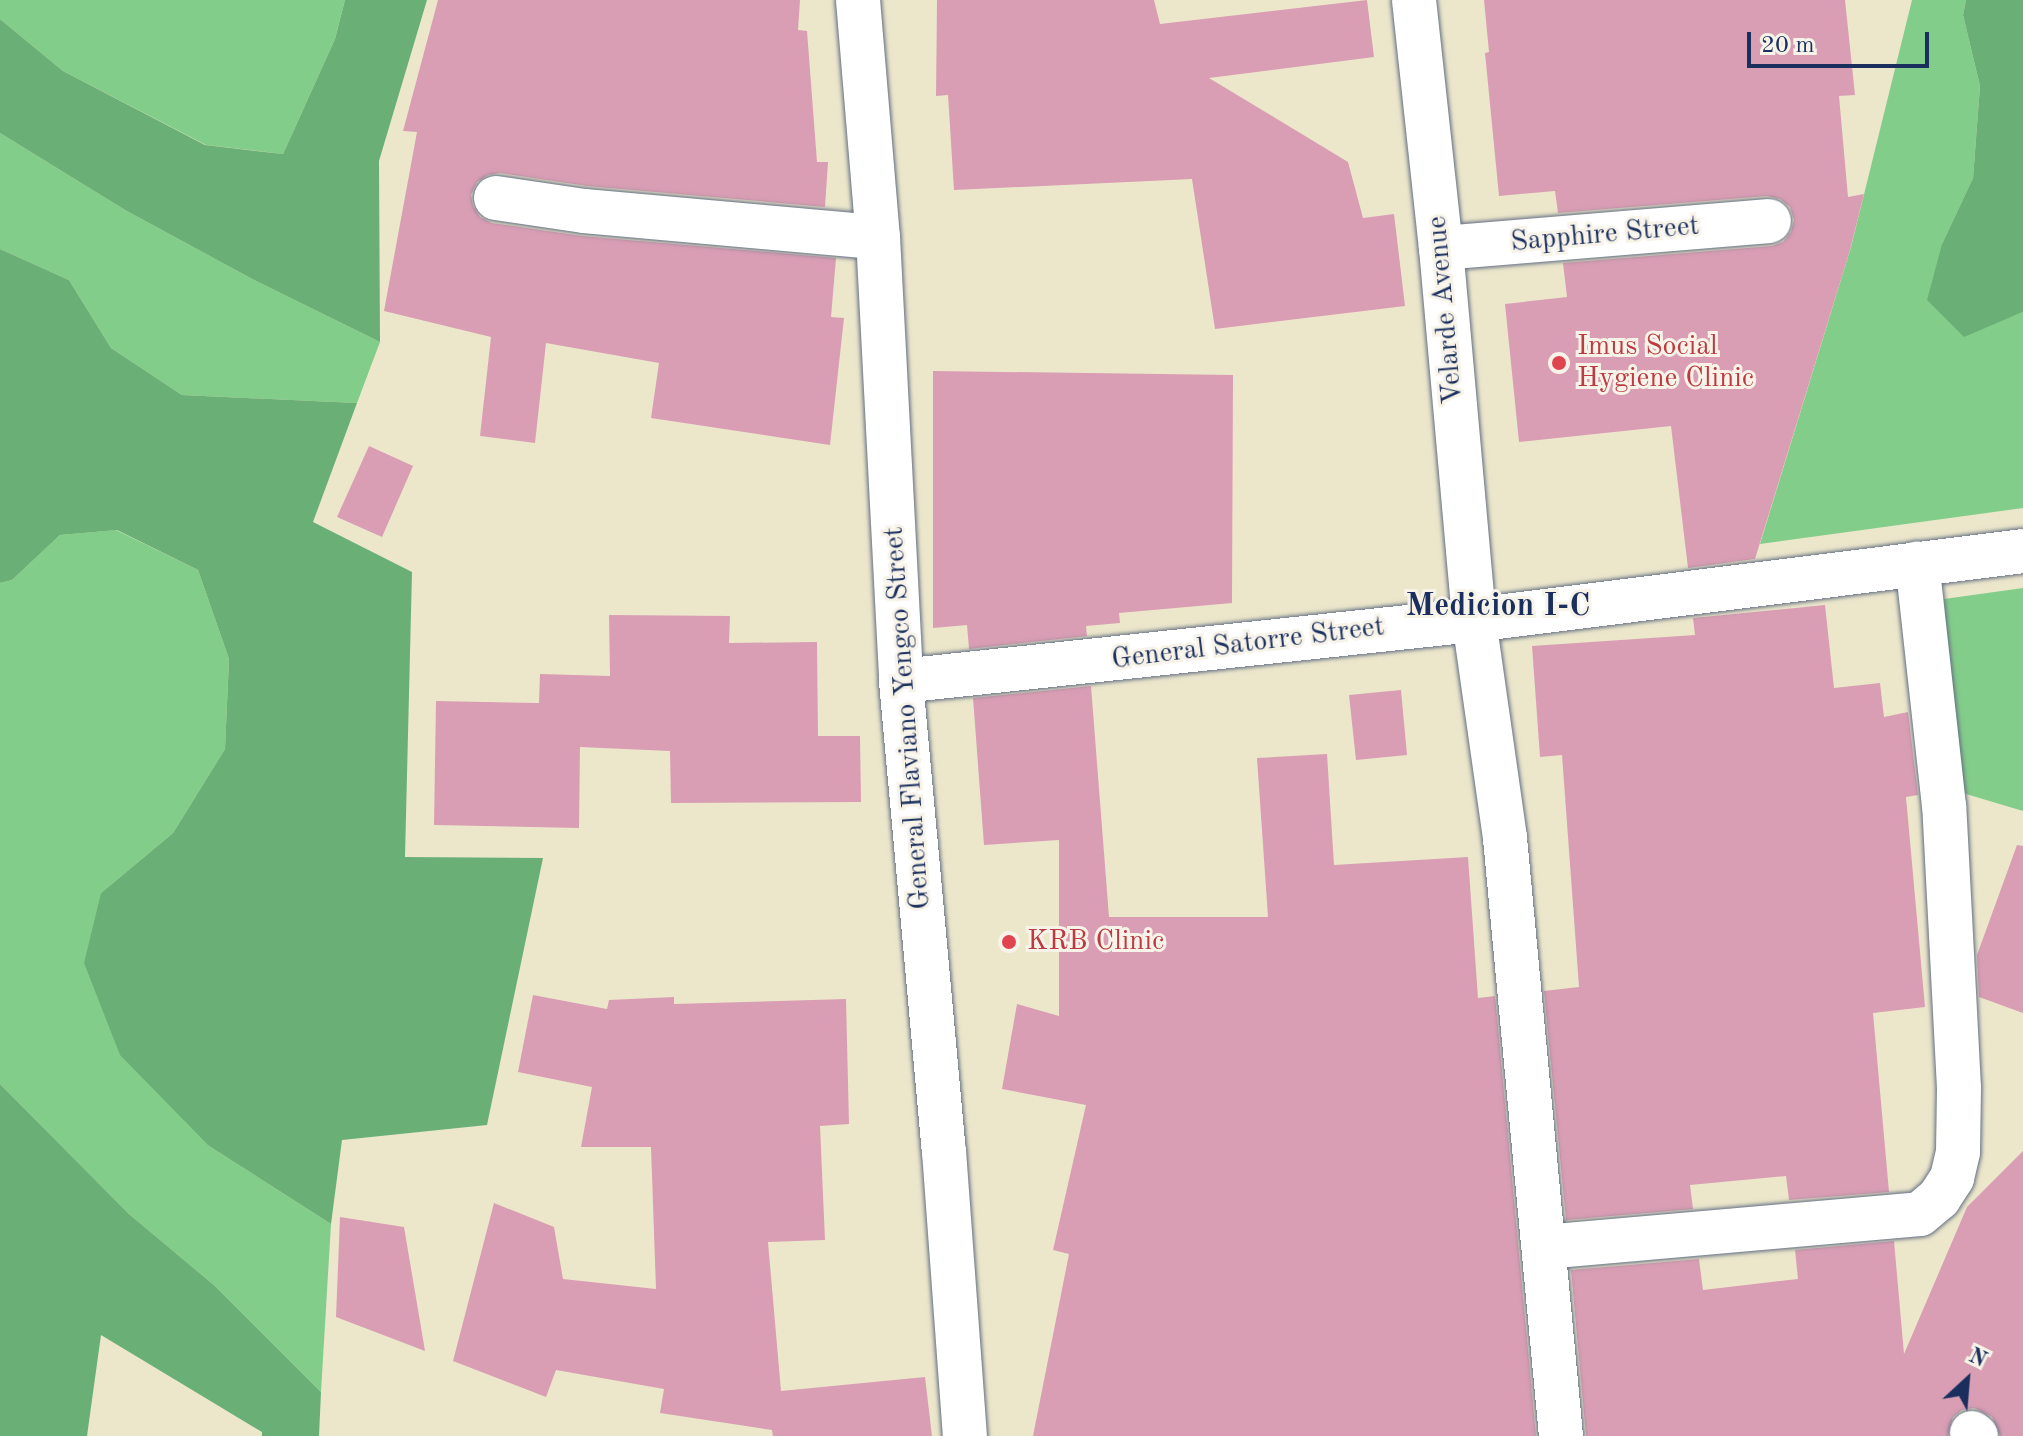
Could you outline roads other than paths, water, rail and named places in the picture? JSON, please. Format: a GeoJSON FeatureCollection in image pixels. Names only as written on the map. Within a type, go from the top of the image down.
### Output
{"type":"FeatureCollection","features":[{"type":"Feature","properties":{"kind":"street","name":"General Flaviano Yengco Street"},"geometry":{"type":"LineString","coordinates":[[858,0],[878,237],[901,681],[944,1151],[965,1436]]}},
{"type":"Feature","properties":{"kind":"street","name":"Velarde Avenue"},"geometry":{"type":"LineString","coordinates":[[1414,0],[1441,248],[1474,620],[1505,838],[1561,1436]]}},
{"type":"Feature","properties":{"kind":"street"},"geometry":{"type":"LineString","coordinates":[[496,198],[639,216],[878,237]]}},
{"type":"Feature","properties":{"kind":"street","name":"Sapphire Street"},"geometry":{"type":"LineString","coordinates":[[1441,248],[1769,221]]}},
{"type":"Feature","properties":{"kind":"street","name":"General Satorre Street"},"geometry":{"type":"LineString","coordinates":[[901,681],[1474,620],[2023,551]]}},
{"type":"Feature","properties":{"kind":"street"},"geometry":{"type":"LineString","coordinates":[[1544,1247],[1920,1214],[1939,1198],[1952,1178],[1958,1152],[1959,1088],[1944,806],[1917,563]]}},
{"type":"Feature","properties":{"kind":"place","name":"Imus Social Hygiene Clinic"},"geometry":{"type":"Point","coordinates":[1559,363]}},
{"type":"Feature","properties":{"kind":"place","name":"KRB Clinic"},"geometry":{"type":"Point","coordinates":[1009,942]}},
{"type":"Feature","properties":{"kind":"district","name":"Medicion I-C"},"geometry":{"type":"Point","coordinates":[1498,607]}}]}
